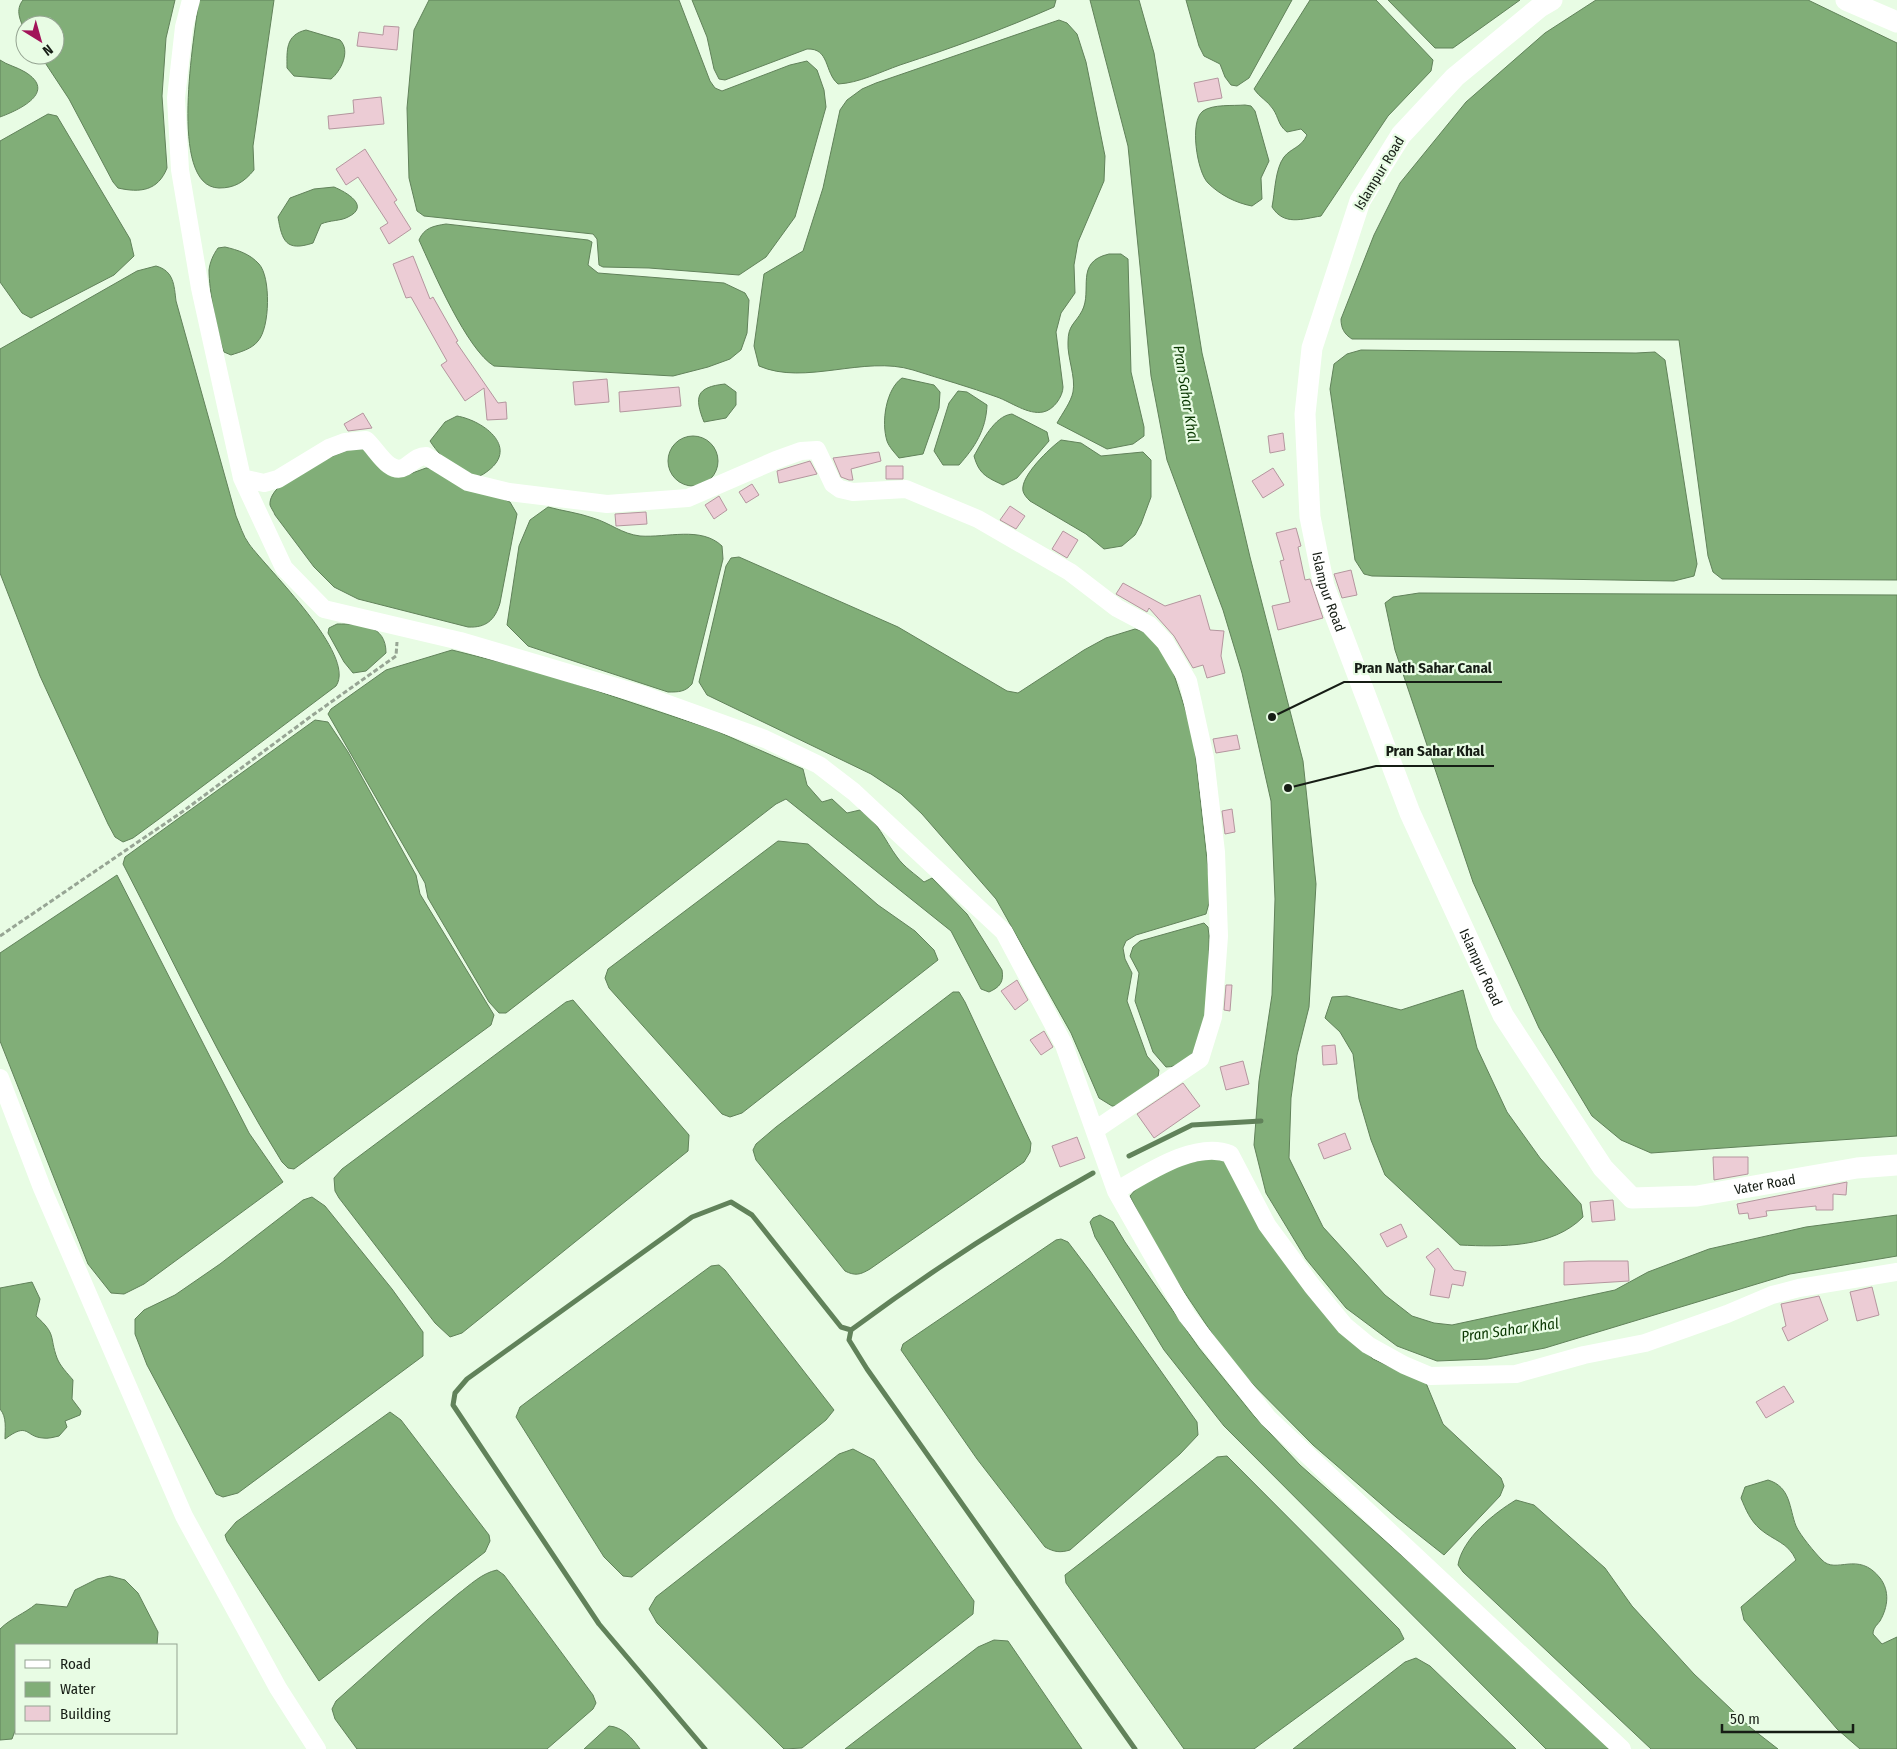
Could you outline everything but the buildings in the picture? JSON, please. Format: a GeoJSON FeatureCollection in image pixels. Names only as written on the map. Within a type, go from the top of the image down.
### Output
{"type":"FeatureCollection","features":[{"type":"Feature","properties":{"kind":"street"},"geometry":{"type":"LineString","coordinates":[[191,0],[184,27],[176,98],[180,170],[200,288],[242,478],[284,568],[324,609],[469,643],[643,695],[765,739],[820,765],[854,792],[1004,932],[1064,1045],[1116,1191],[1187,1316],[1268,1418],[1622,1749]]}},
{"type":"Feature","properties":{"kind":"street","name":"Islampur Road"},"geometry":{"type":"LineString","coordinates":[[1552,0],[1540,7],[1455,77],[1401,135],[1360,201],[1312,348],[1305,414],[1310,518],[1324,586],[1410,813],[1502,1015],[1603,1168],[1632,1198]]}},
{"type":"Feature","properties":{"kind":"street"},"geometry":{"type":"LineString","coordinates":[[1846,0],[1897,22]]}},
{"type":"Feature","properties":{"kind":"street"},"geometry":{"type":"LineString","coordinates":[[242,478],[264,483],[278,480],[329,448],[345,442],[366,440],[373,445],[387,464],[394,468],[403,469],[417,458],[426,456],[468,482],[509,492],[607,504],[688,498],[776,460],[801,451],[817,450],[833,484],[840,489],[853,492],[906,489],[978,519],[1070,572],[1117,608],[1149,625],[1165,642],[1188,681],[1205,758],[1217,871],[1219,936],[1213,1017],[1200,1059],[1095,1130]]}},
{"type":"Feature","properties":{"kind":"street"},"geometry":{"type":"LineString","coordinates":[[0,1078],[42,1188],[184,1516],[278,1688],[317,1749]]}},
{"type":"Feature","properties":{"kind":"street"},"geometry":{"type":"LineString","coordinates":[[1116,1191],[1164,1163],[1201,1152],[1219,1150],[1230,1154],[1267,1225],[1312,1286],[1345,1326],[1368,1345],[1404,1365],[1430,1376],[1516,1374],[1584,1355],[1661,1338],[1781,1292],[1897,1272]]}},
{"type":"Feature","properties":{"kind":"street","name":"Vater Road"},"geometry":{"type":"LineString","coordinates":[[1632,1198],[1697,1196],[1857,1168],[1897,1165]]}},
{"type":"Feature","properties":{"kind":"path"},"geometry":{"type":"LineString","coordinates":[[0,936],[182,812],[396,656],[397,626]]}},
{"type":"Feature","properties":{"kind":"water"},"geometry":{"type":"Polygon","coordinates":[[[23,0],[175,0],[166,38],[162,96],[167,168],[159,182],[141,190],[126,190],[118,188],[113,182],[69,99],[47,65],[65,65],[65,15],[20,15],[23,0]]]}},
{"type":"Feature","properties":{"kind":"water"},"geometry":{"type":"Polygon","coordinates":[[[199,0],[274,0],[253,146],[254,170],[239,184],[225,188],[219,188],[203,181],[193,163],[189,137],[190,73],[199,0]]]}},
{"type":"Feature","properties":{"kind":"water"},"geometry":{"type":"Polygon","coordinates":[[[429,0],[679,0],[710,81],[715,88],[722,91],[790,65],[807,61],[817,70],[824,90],[826,107],[795,217],[766,257],[739,275],[649,268],[603,267],[599,265],[597,239],[593,234],[424,216],[417,211],[409,178],[407,108],[414,30],[429,0]]]}},
{"type":"Feature","properties":{"kind":"water"},"geometry":{"type":"Polygon","coordinates":[[[692,0],[1056,0],[1054,7],[997,31],[862,79],[838,84],[830,73],[820,52],[807,49],[725,80],[719,79],[714,69],[707,37],[692,0]]]}},
{"type":"Feature","properties":{"kind":"water"},"geometry":{"type":"Polygon","coordinates":[[[1090,0],[1139,0],[1154,53],[1202,353],[1250,557],[1303,761],[1316,884],[1309,1007],[1297,1055],[1291,1098],[1289,1158],[1323,1227],[1385,1295],[1412,1316],[1434,1323],[1452,1325],[1615,1290],[1648,1272],[1709,1249],[1806,1227],[1897,1215],[1897,1256],[1790,1274],[1545,1348],[1487,1359],[1437,1361],[1397,1346],[1346,1308],[1306,1259],[1266,1193],[1254,1145],[1259,1081],[1272,995],[1275,899],[1271,801],[1242,673],[1223,610],[1167,460],[1151,376],[1128,146],[1090,0]]]}},
{"type":"Feature","properties":{"kind":"water"},"geometry":{"type":"Polygon","coordinates":[[[1186,0],[1292,0],[1249,78],[1237,86],[1231,85],[1225,77],[1220,64],[1204,56],[1199,46],[1186,0]]]}},
{"type":"Feature","properties":{"kind":"water"},"geometry":{"type":"Polygon","coordinates":[[[1310,0],[1376,0],[1433,60],[1431,71],[1388,116],[1321,216],[1294,220],[1282,217],[1272,207],[1281,162],[1284,157],[1302,143],[1307,135],[1301,129],[1287,132],[1282,127],[1271,106],[1254,89],[1310,0]]]}},
{"type":"Feature","properties":{"kind":"water"},"geometry":{"type":"Polygon","coordinates":[[[1388,0],[1520,0],[1453,48],[1435,48],[1388,0]]]}},
{"type":"Feature","properties":{"kind":"water"},"geometry":{"type":"Polygon","coordinates":[[[1596,0],[1808,0],[1897,43],[1897,580],[1722,579],[1713,572],[1708,556],[1679,340],[1352,339],[1344,330],[1341,319],[1374,235],[1400,183],[1466,102],[1545,33],[1596,0]]]}},
{"type":"Feature","properties":{"kind":"water"},"geometry":{"type":"Polygon","coordinates":[[[1059,20],[1067,23],[1077,34],[1086,62],[1105,156],[1104,181],[1078,242],[1074,265],[1075,293],[1061,313],[1056,332],[1063,391],[1054,406],[1047,411],[1031,412],[997,397],[913,370],[894,366],[855,367],[796,373],[777,371],[759,366],[754,346],[764,274],[803,251],[823,188],[840,110],[847,100],[862,89],[876,83],[1059,20]]]}},
{"type":"Feature","properties":{"kind":"water"},"geometry":{"type":"Polygon","coordinates":[[[306,30],[340,40],[343,45],[345,55],[343,61],[331,79],[294,76],[287,68],[287,50],[291,40],[299,32],[306,30]]]}},
{"type":"Feature","properties":{"kind":"water"},"geometry":{"type":"Polygon","coordinates":[[[0,60],[25,72],[34,79],[38,86],[37,93],[25,105],[0,117],[0,60]]]}},
{"type":"Feature","properties":{"kind":"water"},"geometry":{"type":"Polygon","coordinates":[[[1218,106],[1251,106],[1255,111],[1269,161],[1261,178],[1262,199],[1252,206],[1228,198],[1208,183],[1201,169],[1196,147],[1196,125],[1203,111],[1218,106]]]}},
{"type":"Feature","properties":{"kind":"water"},"geometry":{"type":"Polygon","coordinates":[[[48,114],[57,116],[130,239],[134,256],[114,275],[31,318],[22,313],[0,282],[0,141],[48,114]]]}},
{"type":"Feature","properties":{"kind":"water"},"geometry":{"type":"Polygon","coordinates":[[[334,187],[354,200],[357,208],[354,213],[345,218],[321,224],[313,243],[297,246],[287,242],[281,232],[278,217],[290,198],[314,189],[334,187]]]}},
{"type":"Feature","properties":{"kind":"water"},"geometry":{"type":"Polygon","coordinates":[[[446,224],[588,240],[592,242],[588,265],[598,273],[724,283],[745,293],[749,300],[747,333],[741,350],[730,359],[673,376],[494,366],[473,344],[462,327],[419,240],[423,233],[430,228],[446,224]]]}},
{"type":"Feature","properties":{"kind":"water"},"geometry":{"type":"Polygon","coordinates":[[[225,247],[244,253],[259,264],[266,280],[268,302],[265,325],[258,341],[246,350],[231,355],[224,352],[221,344],[209,279],[209,267],[213,256],[218,248],[225,247]]]}},
{"type":"Feature","properties":{"kind":"water"},"geometry":{"type":"Polygon","coordinates":[[[1109,254],[1121,254],[1128,259],[1131,372],[1144,427],[1144,436],[1133,444],[1107,449],[1057,423],[1073,392],[1074,386],[1068,336],[1085,303],[1088,270],[1098,258],[1109,254]]]}},
{"type":"Feature","properties":{"kind":"water"},"geometry":{"type":"Polygon","coordinates":[[[156,266],[166,271],[172,279],[176,301],[236,516],[243,534],[249,544],[308,613],[323,634],[334,654],[339,672],[336,686],[159,819],[133,838],[123,842],[115,837],[108,824],[40,676],[0,573],[0,349],[137,271],[156,266]]]}},
{"type":"Feature","properties":{"kind":"water"},"geometry":{"type":"Polygon","coordinates":[[[1361,350],[1655,352],[1665,360],[1697,564],[1694,576],[1674,581],[1372,576],[1364,574],[1355,560],[1330,389],[1334,364],[1347,354],[1361,350]]]}},
{"type":"Feature","properties":{"kind":"water"},"geometry":{"type":"Polygon","coordinates":[[[902,378],[934,385],[940,392],[939,408],[923,454],[899,458],[887,441],[885,416],[886,406],[892,390],[902,378]]]}},
{"type":"Feature","properties":{"kind":"water"},"geometry":{"type":"Polygon","coordinates":[[[725,384],[736,392],[736,405],[726,418],[704,422],[699,406],[700,395],[708,388],[725,384]]]}},
{"type":"Feature","properties":{"kind":"water"},"geometry":{"type":"Polygon","coordinates":[[[958,391],[967,392],[987,405],[986,414],[979,438],[965,458],[959,465],[943,465],[934,451],[949,403],[958,391]]]}},
{"type":"Feature","properties":{"kind":"water"},"geometry":{"type":"Polygon","coordinates":[[[1012,414],[1047,432],[1049,441],[1017,478],[1003,485],[992,480],[981,471],[974,456],[994,424],[1012,414]]]}},
{"type":"Feature","properties":{"kind":"water"},"geometry":{"type":"Polygon","coordinates":[[[457,416],[468,419],[488,430],[495,437],[499,446],[500,455],[495,464],[480,476],[472,477],[462,472],[444,458],[430,441],[445,422],[457,416]]]}},
{"type":"Feature","properties":{"kind":"water"},"geometry":{"type":"Polygon","coordinates":[[[693,436],[702,438],[713,447],[718,461],[716,470],[707,481],[693,486],[684,484],[673,475],[668,461],[670,452],[679,441],[693,436]]]}},
{"type":"Feature","properties":{"kind":"water"},"geometry":{"type":"Polygon","coordinates":[[[1061,440],[1081,443],[1101,456],[1143,452],[1151,460],[1151,497],[1135,535],[1122,546],[1104,549],[1086,534],[1030,501],[1024,494],[1023,485],[1031,470],[1061,440]]]}},
{"type":"Feature","properties":{"kind":"water"},"geometry":{"type":"Polygon","coordinates":[[[363,445],[407,475],[426,468],[434,468],[510,502],[517,514],[500,603],[489,622],[480,626],[468,627],[358,599],[334,587],[314,567],[275,515],[270,505],[273,495],[281,485],[293,476],[324,460],[363,445]]]}},
{"type":"Feature","properties":{"kind":"water"},"geometry":{"type":"Polygon","coordinates":[[[548,507],[588,516],[634,535],[683,534],[704,536],[722,546],[723,559],[692,684],[687,689],[668,692],[528,646],[507,625],[519,546],[530,520],[548,507]]]}},
{"type":"Feature","properties":{"kind":"water"},"geometry":{"type":"Polygon","coordinates":[[[739,557],[898,627],[1007,691],[1018,693],[1084,650],[1106,638],[1135,629],[1145,632],[1169,659],[1193,734],[1210,887],[1209,903],[1206,914],[1136,935],[1126,941],[1123,948],[1125,959],[1132,973],[1127,1001],[1147,1056],[1159,1070],[1158,1077],[1120,1106],[1112,1106],[1099,1098],[1071,1033],[996,899],[922,814],[901,794],[871,774],[707,695],[699,682],[726,566],[731,558],[739,557]]]}},
{"type":"Feature","properties":{"kind":"water"},"geometry":{"type":"Polygon","coordinates":[[[1419,593],[1897,595],[1897,1136],[1651,1153],[1621,1140],[1592,1116],[1539,1028],[1473,882],[1395,650],[1385,603],[1393,597],[1419,593]]]}},
{"type":"Feature","properties":{"kind":"water"},"geometry":{"type":"Polygon","coordinates":[[[337,624],[354,624],[377,631],[385,643],[386,653],[366,671],[353,673],[344,662],[328,633],[329,628],[337,624]]]}},
{"type":"Feature","properties":{"kind":"water"},"geometry":{"type":"Polygon","coordinates":[[[452,650],[543,673],[714,730],[803,769],[807,785],[822,802],[832,799],[847,813],[860,810],[876,825],[903,864],[924,882],[932,878],[967,914],[1002,970],[1000,984],[989,992],[981,989],[951,931],[786,799],[776,804],[506,1013],[499,1013],[489,1002],[428,898],[425,883],[328,714],[331,709],[386,670],[452,650]]]}},
{"type":"Feature","properties":{"kind":"water"},"geometry":{"type":"Polygon","coordinates":[[[315,720],[328,722],[348,752],[416,875],[420,894],[494,1015],[491,1025],[294,1169],[288,1168],[282,1162],[239,1089],[123,864],[125,857],[315,720]]]}},
{"type":"Feature","properties":{"kind":"water"},"geometry":{"type":"Polygon","coordinates":[[[778,841],[808,844],[878,905],[915,931],[934,950],[938,960],[742,1113],[730,1117],[722,1114],[609,988],[605,978],[608,969],[778,841]]]}},
{"type":"Feature","properties":{"kind":"water"},"geometry":{"type":"Polygon","coordinates":[[[117,875],[249,1133],[283,1182],[144,1284],[124,1294],[111,1293],[88,1264],[0,1041],[0,953],[117,875]]]}},
{"type":"Feature","properties":{"kind":"water"},"geometry":{"type":"Polygon","coordinates":[[[1204,923],[1208,927],[1209,936],[1209,971],[1206,1014],[1202,1034],[1194,1051],[1182,1062],[1166,1067],[1153,1052],[1135,1001],[1139,973],[1130,956],[1133,947],[1140,941],[1204,923]]]}},
{"type":"Feature","properties":{"kind":"water"},"geometry":{"type":"Polygon","coordinates":[[[1463,990],[1477,1048],[1507,1112],[1540,1158],[1581,1204],[1583,1217],[1557,1235],[1541,1240],[1509,1245],[1460,1245],[1385,1175],[1371,1140],[1359,1099],[1353,1054],[1340,1032],[1325,1018],[1332,997],[1347,996],[1401,1010],[1463,990]]]}},
{"type":"Feature","properties":{"kind":"water"},"geometry":{"type":"Polygon","coordinates":[[[953,992],[959,992],[965,1002],[1031,1143],[1030,1152],[1024,1162],[870,1269],[858,1274],[849,1273],[845,1271],[756,1160],[753,1150],[756,1144],[776,1127],[953,992]]]}},
{"type":"Feature","properties":{"kind":"water"},"geometry":{"type":"Polygon","coordinates":[[[573,1000],[689,1135],[688,1151],[462,1333],[450,1337],[435,1323],[339,1198],[335,1191],[334,1178],[342,1169],[566,1002],[573,1000]]]}},
{"type":"Feature","properties":{"kind":"water"},"geometry":{"type":"Polygon","coordinates":[[[1223,1156],[1334,1323],[1373,1359],[1426,1383],[1443,1424],[1501,1478],[1504,1486],[1500,1496],[1444,1555],[1396,1517],[1313,1445],[1232,1363],[1158,1253],[1130,1196],[1139,1186],[1161,1172],[1173,1167],[1223,1156]]]}},
{"type":"Feature","properties":{"kind":"water"},"geometry":{"type":"Polygon","coordinates":[[[312,1197],[325,1206],[392,1289],[423,1332],[423,1356],[238,1493],[223,1497],[216,1494],[147,1365],[135,1334],[135,1319],[144,1310],[175,1295],[220,1264],[303,1200],[312,1197]]]}},
{"type":"Feature","properties":{"kind":"water"},"geometry":{"type":"Polygon","coordinates":[[[1100,1215],[1113,1222],[1199,1348],[1254,1416],[1300,1465],[1556,1693],[1613,1749],[1546,1749],[1224,1426],[1164,1350],[1095,1237],[1090,1222],[1093,1218],[1100,1215]]]}},
{"type":"Feature","properties":{"kind":"water"},"geometry":{"type":"Polygon","coordinates":[[[1061,1239],[1068,1242],[1090,1271],[1197,1422],[1198,1435],[1180,1454],[1070,1550],[1060,1552],[1045,1547],[977,1459],[901,1350],[903,1344],[1056,1240],[1061,1239]]]}},
{"type":"Feature","properties":{"kind":"water"},"geometry":{"type":"Polygon","coordinates":[[[719,1265],[725,1270],[834,1410],[826,1420],[632,1577],[623,1576],[604,1557],[516,1417],[520,1407],[528,1401],[711,1266],[719,1265]]]}},
{"type":"Feature","properties":{"kind":"water"},"geometry":{"type":"Polygon","coordinates":[[[32,1282],[40,1299],[36,1316],[50,1332],[58,1361],[73,1380],[72,1399],[81,1411],[80,1415],[65,1421],[67,1427],[59,1436],[43,1438],[26,1431],[19,1431],[5,1439],[5,1419],[0,1409],[0,1288],[32,1282]]]}},
{"type":"Feature","properties":{"kind":"water"},"geometry":{"type":"Polygon","coordinates":[[[390,1412],[401,1420],[489,1535],[490,1541],[485,1552],[319,1681],[227,1541],[225,1535],[236,1522],[390,1412]]]}},
{"type":"Feature","properties":{"kind":"water"},"geometry":{"type":"Polygon","coordinates":[[[853,1449],[874,1460],[974,1601],[973,1614],[802,1748],[784,1749],[657,1623],[649,1609],[656,1597],[839,1454],[853,1449]]]}},
{"type":"Feature","properties":{"kind":"water"},"geometry":{"type":"Polygon","coordinates":[[[1227,1456],[1399,1629],[1404,1639],[1254,1749],[1184,1749],[1066,1583],[1065,1575],[1217,1457],[1227,1456]]]}},
{"type":"Feature","properties":{"kind":"water"},"geometry":{"type":"Polygon","coordinates":[[[1768,1480],[1776,1483],[1785,1493],[1798,1530],[1822,1560],[1834,1565],[1864,1565],[1872,1570],[1883,1583],[1887,1594],[1886,1605],[1883,1616],[1874,1628],[1873,1634],[1882,1644],[1897,1637],[1897,1749],[1860,1749],[1837,1729],[1744,1620],[1741,1607],[1796,1560],[1785,1545],[1757,1526],[1741,1498],[1745,1487],[1768,1480]]]}},
{"type":"Feature","properties":{"kind":"water"},"geometry":{"type":"Polygon","coordinates":[[[1516,1500],[1534,1505],[1605,1568],[1632,1606],[1694,1674],[1751,1728],[1778,1749],[1651,1749],[1463,1572],[1458,1565],[1461,1555],[1472,1536],[1489,1519],[1516,1500]]]}},
{"type":"Feature","properties":{"kind":"water"},"geometry":{"type":"Polygon","coordinates":[[[497,1570],[504,1575],[593,1695],[596,1703],[593,1709],[547,1749],[357,1749],[335,1719],[332,1709],[336,1701],[458,1594],[481,1577],[497,1570]]]}},
{"type":"Feature","properties":{"kind":"water"},"geometry":{"type":"Polygon","coordinates":[[[110,1576],[125,1580],[138,1593],[158,1632],[157,1644],[15,1644],[15,1731],[12,1739],[0,1740],[0,1629],[36,1604],[67,1607],[75,1590],[97,1579],[110,1576]]]}},
{"type":"Feature","properties":{"kind":"water"},"geometry":{"type":"Polygon","coordinates":[[[994,1640],[1008,1641],[1082,1749],[845,1749],[978,1647],[994,1640]]]}},
{"type":"Feature","properties":{"kind":"water"},"geometry":{"type":"Polygon","coordinates":[[[1416,1658],[1430,1666],[1516,1749],[1293,1749],[1405,1662],[1416,1658]]]}},
{"type":"Feature","properties":{"kind":"water"},"geometry":{"type":"Polygon","coordinates":[[[609,1726],[619,1728],[640,1749],[584,1749],[609,1726]]]}},
{"type":"Feature","properties":{"kind":"waterway"},"geometry":{"type":"LineString","coordinates":[[1129,1156],[1192,1125],[1261,1121]]}},
{"type":"Feature","properties":{"kind":"waterway"},"geometry":{"type":"LineString","coordinates":[[705,1749],[599,1624],[453,1405],[455,1393],[467,1379],[692,1217],[731,1202],[752,1215],[841,1327],[851,1330],[969,1248],[1093,1173]]}},
{"type":"Feature","properties":{"kind":"waterway"},"geometry":{"type":"LineString","coordinates":[[851,1330],[849,1340],[867,1369],[1135,1749]]}},
{"type":"Feature","properties":{"kind":"place","name":"Pran Nath Sahar Canal"},"geometry":{"type":"Point","coordinates":[1272,717]}},
{"type":"Feature","properties":{"kind":"place","name":"Pran Sahar Khal"},"geometry":{"type":"Point","coordinates":[1288,788]}}]}
